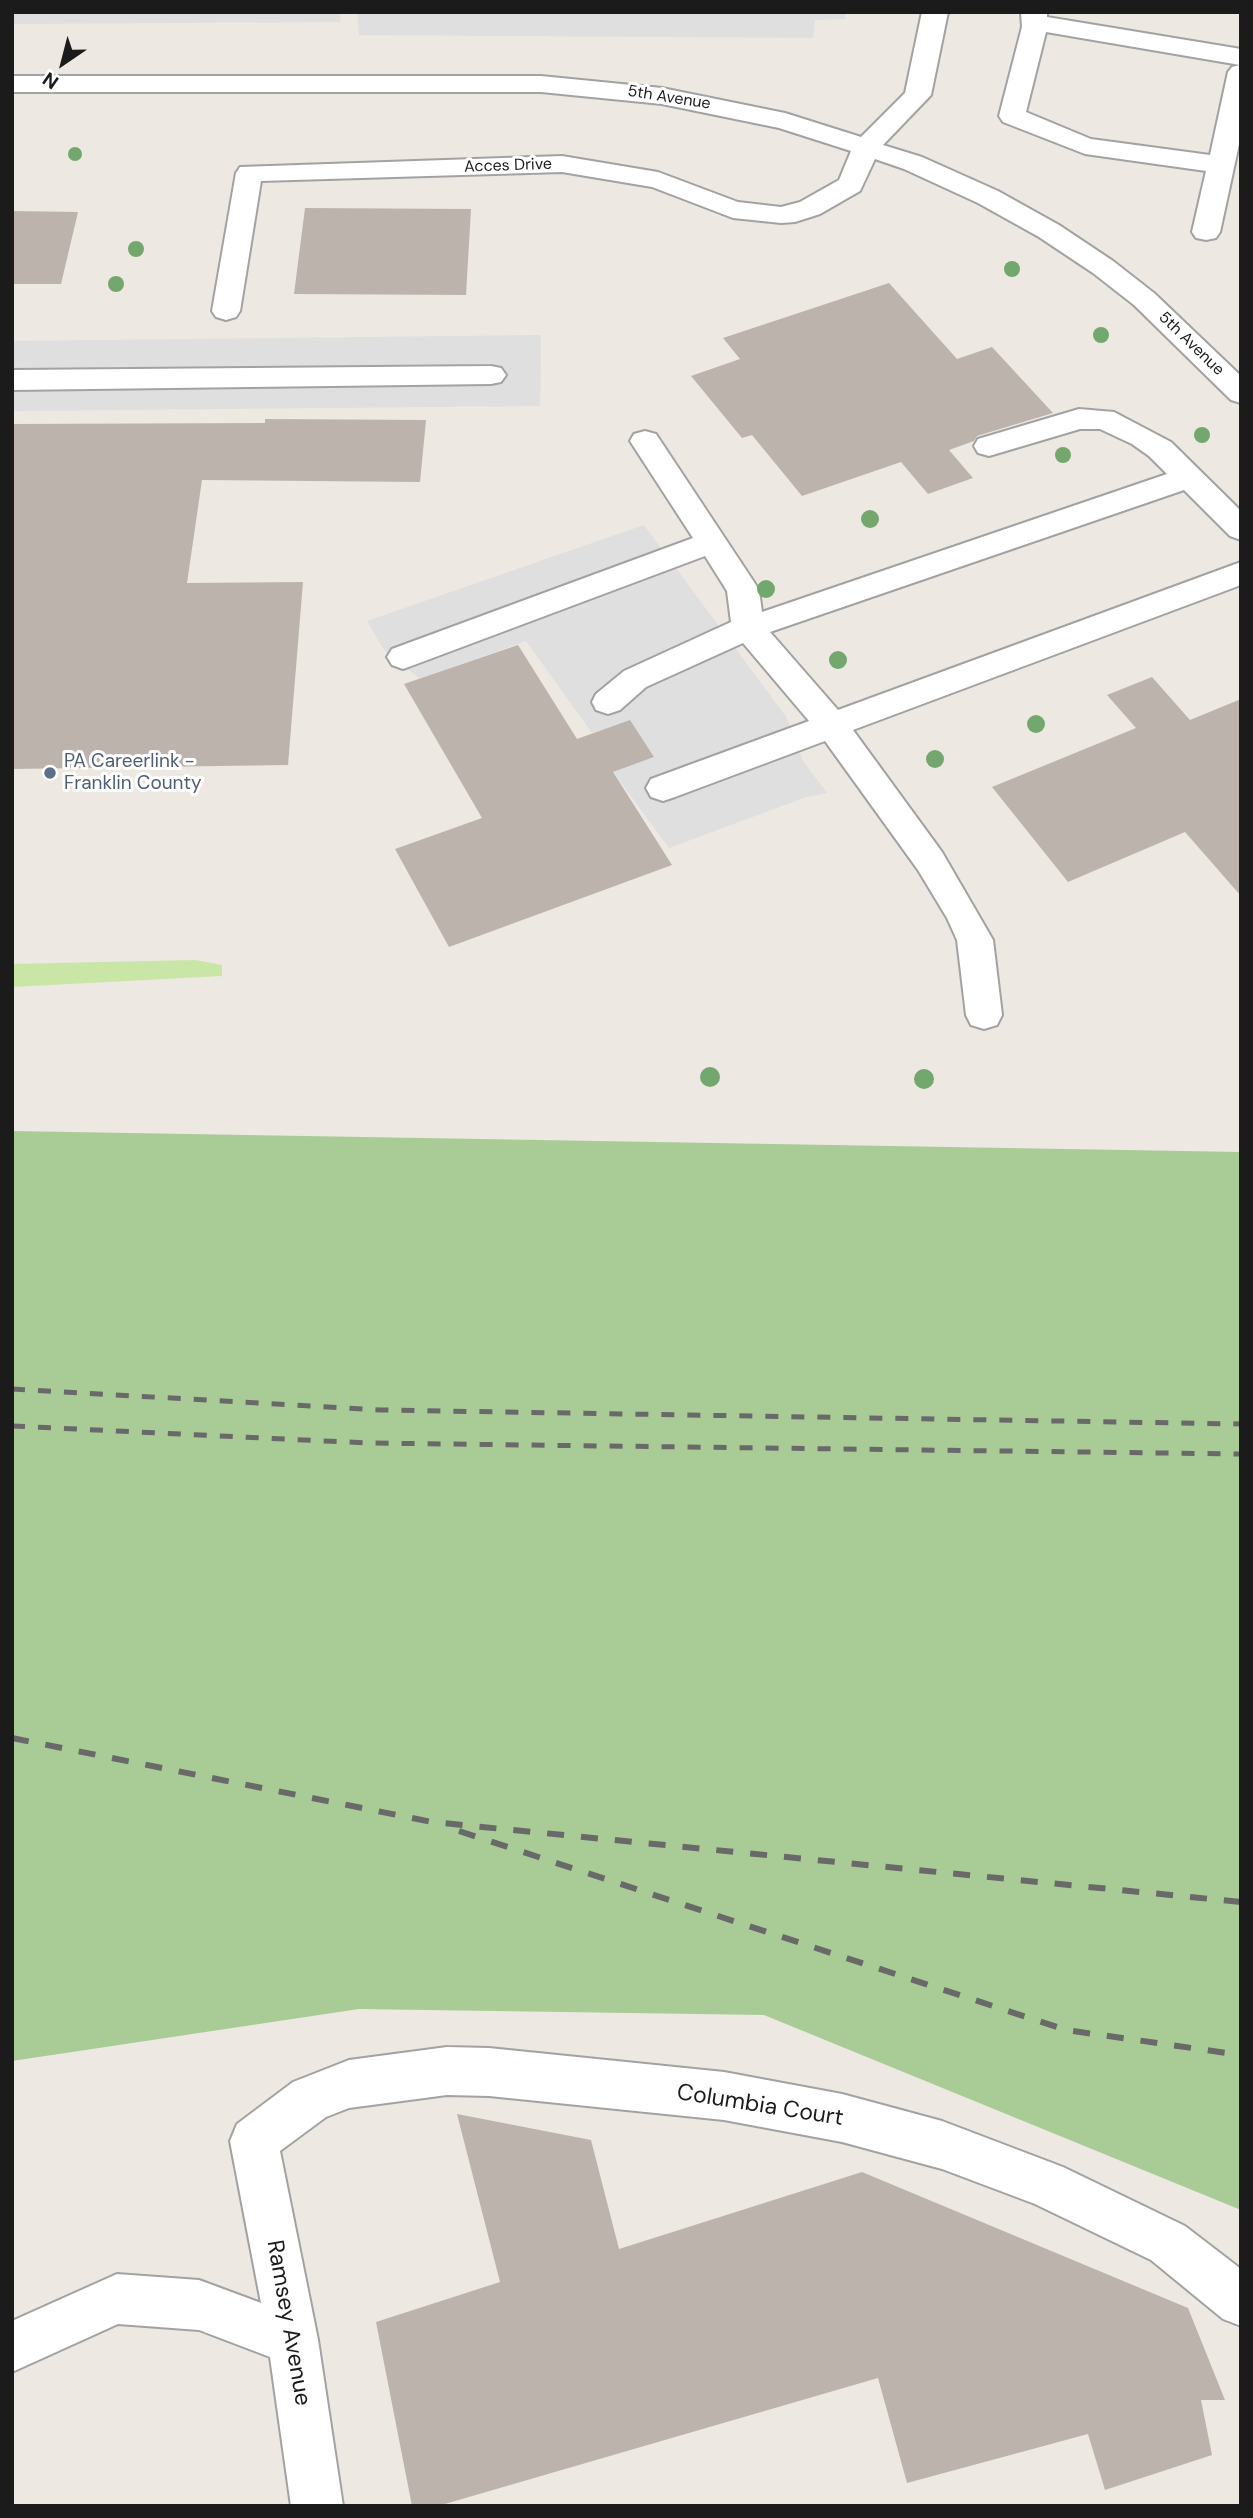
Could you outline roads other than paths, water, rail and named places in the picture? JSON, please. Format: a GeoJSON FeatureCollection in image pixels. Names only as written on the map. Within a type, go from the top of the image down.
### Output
{"type":"FeatureCollection","features":[{"type":"Feature","properties":{"kind":"street"},"geometry":{"type":"LineString","coordinates":[[867,146],[918,95],[935,12]]}},
{"type":"Feature","properties":{"kind":"street"},"geometry":{"type":"LineString","coordinates":[[1221,165],[1085,146],[1012,116],[1034,18],[1241,57]]}},
{"type":"Feature","properties":{"kind":"street"},"geometry":{"type":"LineString","coordinates":[[1206,232],[1241,72]]}},
{"type":"Feature","properties":{"kind":"street","name":"5th Avenue"},"geometry":{"type":"LineString","coordinates":[[12,84],[490,83],[578,87],[653,95],[798,124],[867,146],[968,187],[1049,231],[1103,267],[1144,299],[1237,385]]}},
{"type":"Feature","properties":{"kind":"street","name":"Acces Drive"},"geometry":{"type":"LineString","coordinates":[[226,311],[248,173],[562,164],[658,180],[733,209],[781,215],[795,214],[845,190],[856,176],[867,146]]}},
{"type":"Feature","properties":{"kind":"street"},"geometry":{"type":"LineString","coordinates":[[12,380],[491,375]]}},
{"type":"Feature","properties":{"kind":"street"},"geometry":{"type":"LineString","coordinates":[[989,446],[1067,422],[1104,419],[1160,449],[1241,529]]}},
{"type":"Feature","properties":{"kind":"street"},"geometry":{"type":"LineString","coordinates":[[645,442],[743,590],[748,628],[831,724],[930,862],[961,912],[975,940],[984,1015]]}},
{"type":"Feature","properties":{"kind":"street"},"geometry":{"type":"LineString","coordinates":[[608,702],[635,679],[748,628],[1187,478]]}},
{"type":"Feature","properties":{"kind":"street"},"geometry":{"type":"LineString","coordinates":[[403,657],[712,542]]}},
{"type":"Feature","properties":{"kind":"street"},"geometry":{"type":"LineString","coordinates":[[663,788],[1241,573]]}},
{"type":"Feature","properties":{"kind":"street","name":"Columbia Court"},"geometry":{"type":"LineString","coordinates":[[254,2141],[310,2099],[349,2084],[447,2071],[489,2072],[724,2096],[842,2118],[942,2145],[1045,2184],[1168,2243],[1241,2301]]}},
{"type":"Feature","properties":{"kind":"street","name":"Ramsey Avenue"},"geometry":{"type":"LineString","coordinates":[[254,2141],[293,2340],[317,2506]]}},
{"type":"Feature","properties":{"kind":"street"},"geometry":{"type":"LineString","coordinates":[[12,2347],[117,2299],[199,2305],[293,2340]]}},
{"type":"Feature","properties":{"kind":"railway"},"geometry":{"type":"LineString","coordinates":[[12,1389],[381,1410],[1241,1424]]}},
{"type":"Feature","properties":{"kind":"railway"},"geometry":{"type":"LineString","coordinates":[[12,1426],[368,1443],[1241,1454]]}},
{"type":"Feature","properties":{"kind":"railway"},"geometry":{"type":"LineString","coordinates":[[12,1738],[432,1822],[1241,1902]]}},
{"type":"Feature","properties":{"kind":"railway"},"geometry":{"type":"LineString","coordinates":[[459,1831],[1066,2030],[1241,2055]]}},
{"type":"Feature","properties":{"kind":"place","name":"PA Careerlink - Franklin County"},"geometry":{"type":"Point","coordinates":[50,773]}}]}
